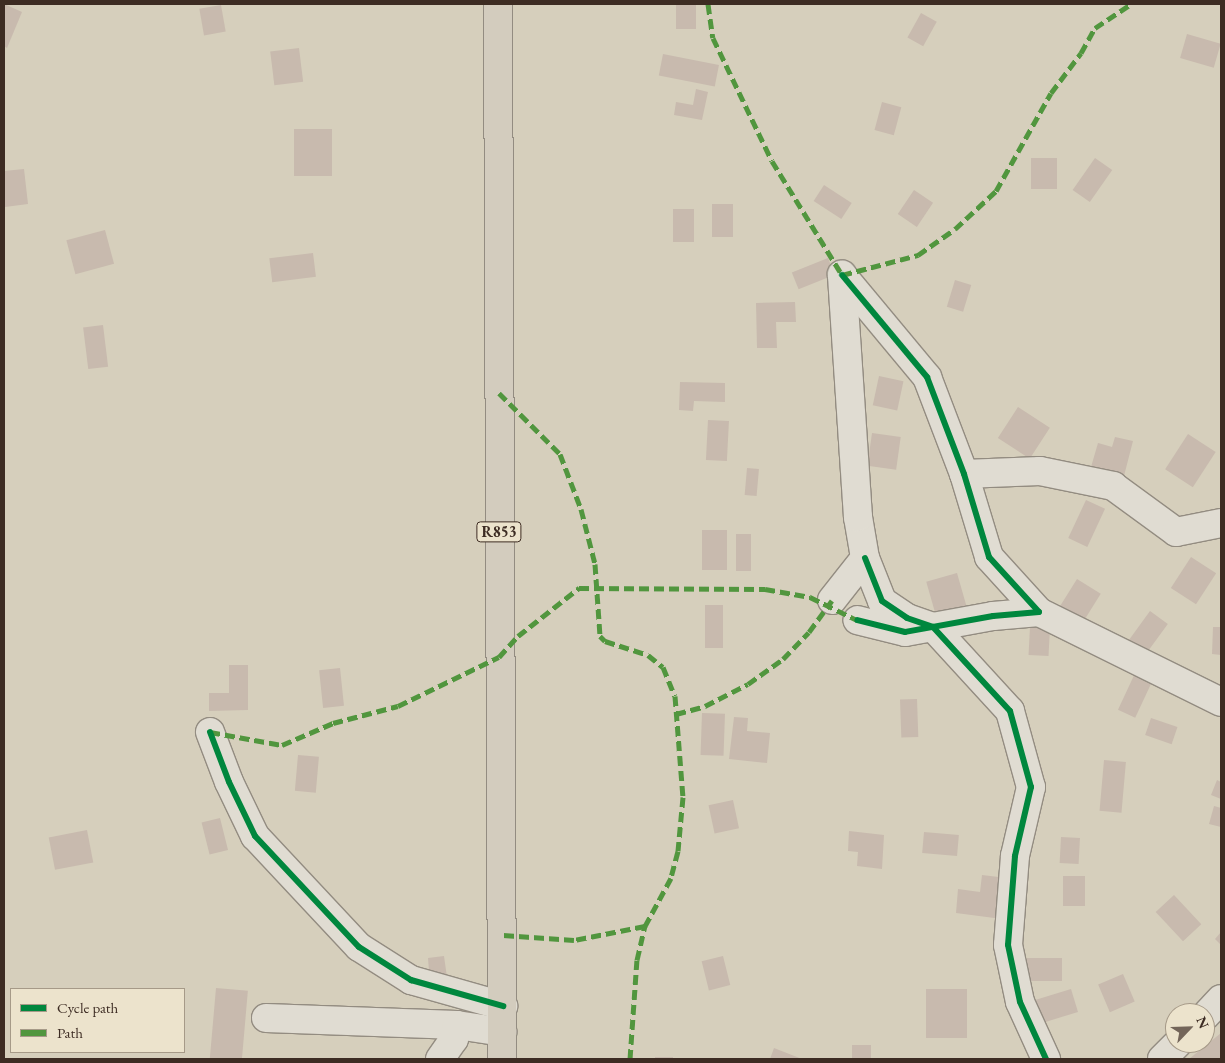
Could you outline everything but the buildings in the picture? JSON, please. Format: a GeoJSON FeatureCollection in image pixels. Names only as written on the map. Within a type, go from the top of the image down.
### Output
{"type":"FeatureCollection","features":[{"type":"Feature","properties":{"kind":"main road","name":"R853"},"geometry":{"type":"LineString","coordinates":[[498,4],[502,1059]]}},
{"type":"Feature","properties":{"kind":"street"},"geometry":{"type":"LineString","coordinates":[[1046,1059],[1020,1002],[1008,945],[1015,856],[1031,787],[1010,711],[933,627],[907,618],[882,601],[865,558],[858,517],[842,274],[927,377],[964,474],[989,558],[1039,612],[1221,702]]}},
{"type":"Feature","properties":{"kind":"street"},"geometry":{"type":"LineString","coordinates":[[964,474],[1040,471],[1113,486],[1176,532],[1221,523]]}},
{"type":"Feature","properties":{"kind":"street"},"geometry":{"type":"LineString","coordinates":[[832,600],[865,558]]}},
{"type":"Feature","properties":{"kind":"street"},"geometry":{"type":"LineString","coordinates":[[857,620],[905,632],[992,616],[1039,612]]}},
{"type":"Feature","properties":{"kind":"street"},"geometry":{"type":"LineString","coordinates":[[210,732],[229,782],[255,836],[359,947],[411,980],[502,1019]]}},
{"type":"Feature","properties":{"kind":"street"},"geometry":{"type":"LineString","coordinates":[[266,1018],[457,1025],[502,1019]]}},
{"type":"Feature","properties":{"kind":"street"},"geometry":{"type":"LineString","coordinates":[[440,1059],[454,1039],[457,1025]]}},
{"type":"Feature","properties":{"kind":"marked path"},"geometry":{"type":"LineString","coordinates":[[708,4],[713,38],[772,161],[842,275],[918,255],[955,229],[996,191],[1051,93],[1081,53],[1095,28],[1131,4]]}},
{"type":"Feature","properties":{"kind":"marked path"},"geometry":{"type":"LineString","coordinates":[[499,393],[560,454],[581,509],[595,564],[600,636],[605,641],[648,655],[663,667],[675,696],[683,797],[678,851],[671,878],[645,926],[574,940],[503,935]]}},
{"type":"Feature","properties":{"kind":"marked path"},"geometry":{"type":"LineString","coordinates":[[210,732],[282,745],[333,723],[398,706],[499,657],[518,636],[579,588],[765,589],[810,597],[857,620]]}},
{"type":"Feature","properties":{"kind":"marked path"},"geometry":{"type":"LineString","coordinates":[[676,714],[705,706],[748,684],[783,659],[809,632],[832,600]]}},
{"type":"Feature","properties":{"kind":"marked path"},"geometry":{"type":"LineString","coordinates":[[630,1059],[637,960],[645,926]]}},
{"type":"Feature","properties":{"kind":"cycle path"},"geometry":{"type":"LineString","coordinates":[[842,275],[927,377],[964,474],[989,557],[1039,612],[993,616],[905,632],[857,620]]}},
{"type":"Feature","properties":{"kind":"cycle path"},"geometry":{"type":"LineString","coordinates":[[865,558],[882,601],[907,618],[933,627],[1010,711],[1031,787],[1015,856],[1008,945],[1020,1002],[1046,1059]]}},
{"type":"Feature","properties":{"kind":"cycle path"},"geometry":{"type":"LineString","coordinates":[[210,732],[229,782],[255,836],[359,947],[411,980],[503,1006]]}}]}
